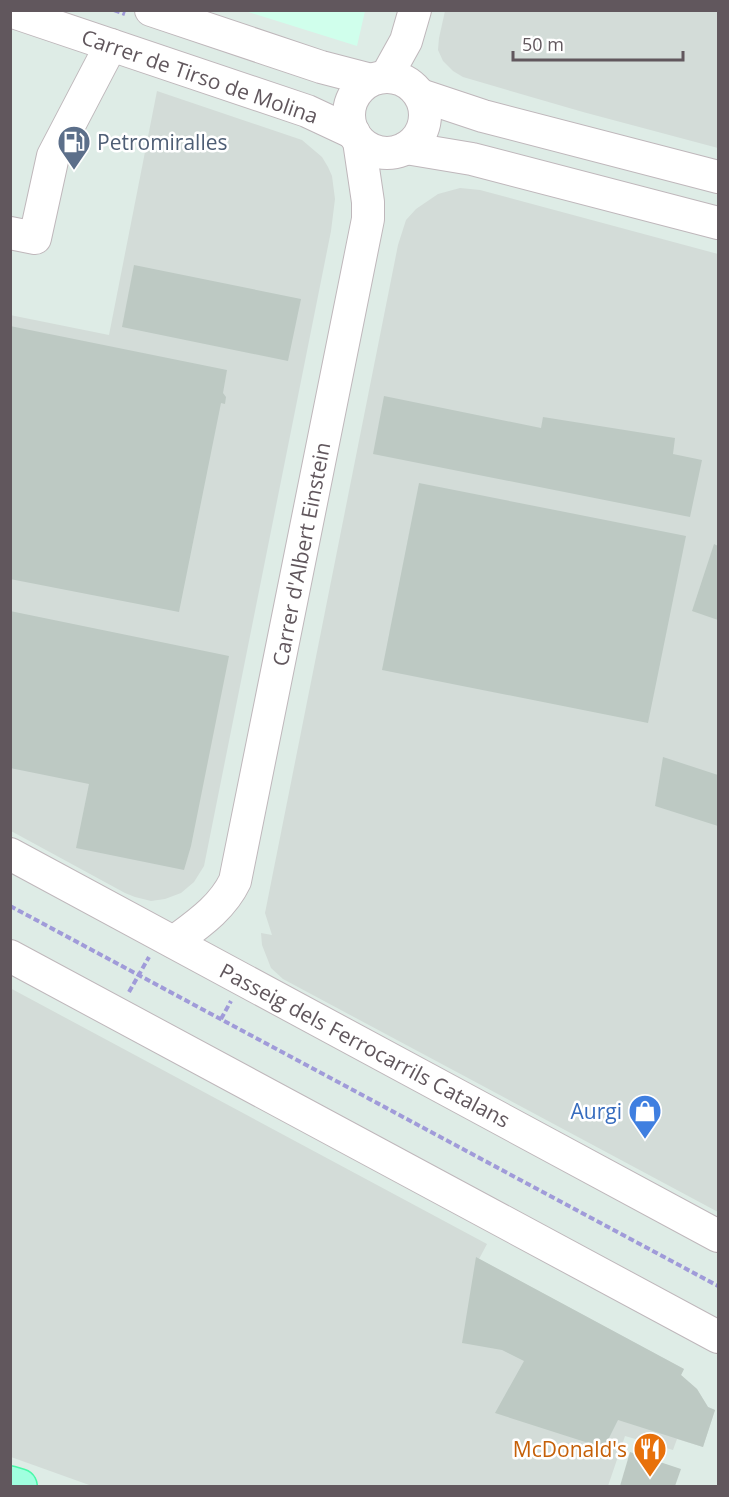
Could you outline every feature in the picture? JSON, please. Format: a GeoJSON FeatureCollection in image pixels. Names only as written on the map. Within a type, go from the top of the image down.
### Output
{"type":"FeatureCollection","features":[{"type":"Feature","properties":{"kind":"main road"},"geometry":{"type":"LineString","coordinates":[[10,1483],[20,1486]]}},
{"type":"Feature","properties":{"kind":"street"},"geometry":{"type":"LineString","coordinates":[[151,10],[321,67],[405,82],[420,95],[483,116],[718,177]]}},
{"type":"Feature","properties":{"kind":"street"},"geometry":{"type":"LineString","coordinates":[[415,10],[406,41],[379,79],[359,89],[351,103],[349,118],[356,137],[368,148],[384,153],[406,148],[418,138],[424,124],[425,109],[420,95]]}},
{"type":"Feature","properties":{"kind":"street"},"geometry":{"type":"LineString","coordinates":[[10,17],[11,11]]}},
{"type":"Feature","properties":{"kind":"street","name":"Carrer de Tirso de Molina"},"geometry":{"type":"LineString","coordinates":[[11,11],[307,111],[356,137]]}},
{"type":"Feature","properties":{"kind":"street"},"geometry":{"type":"LineString","coordinates":[[10,233],[35,238],[52,156],[111,45]]}},
{"type":"Feature","properties":{"kind":"street","name":"Carrer d'Albert Einstein"},"geometry":{"type":"LineString","coordinates":[[162,948],[209,916],[235,881],[368,219],[367,195],[356,137]]}},
{"type":"Feature","properties":{"kind":"street"},"geometry":{"type":"LineString","coordinates":[[406,148],[472,159],[718,223]]}},
{"type":"Feature","properties":{"kind":"street","name":"Passeig dels Ferrocarrils Catalans"},"geometry":{"type":"LineString","coordinates":[[10,854],[162,948],[718,1236]]}},
{"type":"Feature","properties":{"kind":"street"},"geometry":{"type":"LineString","coordinates":[[10,956],[718,1337]]}},
{"type":"Feature","properties":{"kind":"path"},"geometry":{"type":"LineString","coordinates":[[10,906],[718,1286]]}},
{"type":"Feature","properties":{"kind":"path"},"geometry":{"type":"LineString","coordinates":[[128,994],[139,975],[162,948]]}},
{"type":"Feature","properties":{"kind":"shaded area"},"geometry":{"type":"Polygon","coordinates":[[[245,11],[365,11],[357,46],[245,11]]]}},
{"type":"Feature","properties":{"kind":"shaded area"},"geometry":{"type":"Polygon","coordinates":[[[445,11],[718,11],[718,148],[463,77],[443,61],[438,50],[445,11]]]}},
{"type":"Feature","properties":{"kind":"shaded area"},"geometry":{"type":"Polygon","coordinates":[[[157,91],[302,140],[322,157],[328,167],[332,176],[335,199],[331,231],[204,866],[194,882],[181,893],[151,901],[125,893],[11,831],[10,315],[109,335],[157,91]]]}},
{"type":"Feature","properties":{"kind":"shaded area"},"geometry":{"type":"Polygon","coordinates":[[[460,188],[480,190],[718,254],[718,1212],[283,979],[271,968],[262,945],[261,933],[272,935],[265,913],[398,245],[406,220],[416,209],[438,194],[460,188]]]}},
{"type":"Feature","properties":{"kind":"shaded area"},"geometry":{"type":"Polygon","coordinates":[[[10,988],[487,1244],[479,1259],[684,1369],[681,1375],[697,1389],[708,1407],[715,1410],[703,1447],[677,1439],[673,1450],[625,1436],[608,1486],[92,1486],[11,1457],[10,988]]]}},
{"type":"Feature","properties":{"kind":"building"},"geometry":{"type":"Polygon","coordinates":[[[134,265],[301,299],[288,361],[122,327],[134,265]]]}},
{"type":"Feature","properties":{"kind":"building"},"geometry":{"type":"Polygon","coordinates":[[[10,326],[227,370],[223,393],[226,397],[225,404],[221,403],[179,612],[10,579],[10,326]]]}},
{"type":"Feature","properties":{"kind":"building"},"geometry":{"type":"Polygon","coordinates":[[[384,396],[541,428],[543,417],[675,438],[673,454],[702,460],[690,517],[373,454],[384,396]]]}},
{"type":"Feature","properties":{"kind":"building"},"geometry":{"type":"Polygon","coordinates":[[[419,483],[686,536],[648,723],[382,670],[419,483]]]}},
{"type":"Feature","properties":{"kind":"building"},"geometry":{"type":"Polygon","coordinates":[[[714,544],[718,546],[718,620],[692,611],[714,544]]]}},
{"type":"Feature","properties":{"kind":"building"},"geometry":{"type":"Polygon","coordinates":[[[10,611],[229,656],[191,846],[184,870],[76,848],[89,784],[10,768],[10,611]]]}},
{"type":"Feature","properties":{"kind":"building"},"geometry":{"type":"Polygon","coordinates":[[[663,757],[718,775],[718,826],[655,806],[663,757]]]}},
{"type":"Feature","properties":{"kind":"building"},"geometry":{"type":"Polygon","coordinates":[[[476,1257],[684,1369],[681,1375],[697,1389],[708,1407],[715,1410],[703,1447],[618,1420],[604,1448],[495,1413],[524,1361],[502,1350],[462,1343],[476,1257]]]}},
{"type":"Feature","properties":{"kind":"building","name":"McDonald's"},"geometry":{"type":"Polygon","coordinates":[[[630,1452],[681,1469],[675,1486],[620,1486],[630,1452]]]}},
{"type":"Feature","properties":{"kind":"place","name":"Petromiralles"},"geometry":{"type":"Point","coordinates":[74,171]}},
{"type":"Feature","properties":{"kind":"place","name":"Aurgi"},"geometry":{"type":"Point","coordinates":[645,1140]}},
{"type":"Feature","properties":{"kind":"place","name":"McDonald's"},"geometry":{"type":"Point","coordinates":[650,1478]}}]}
